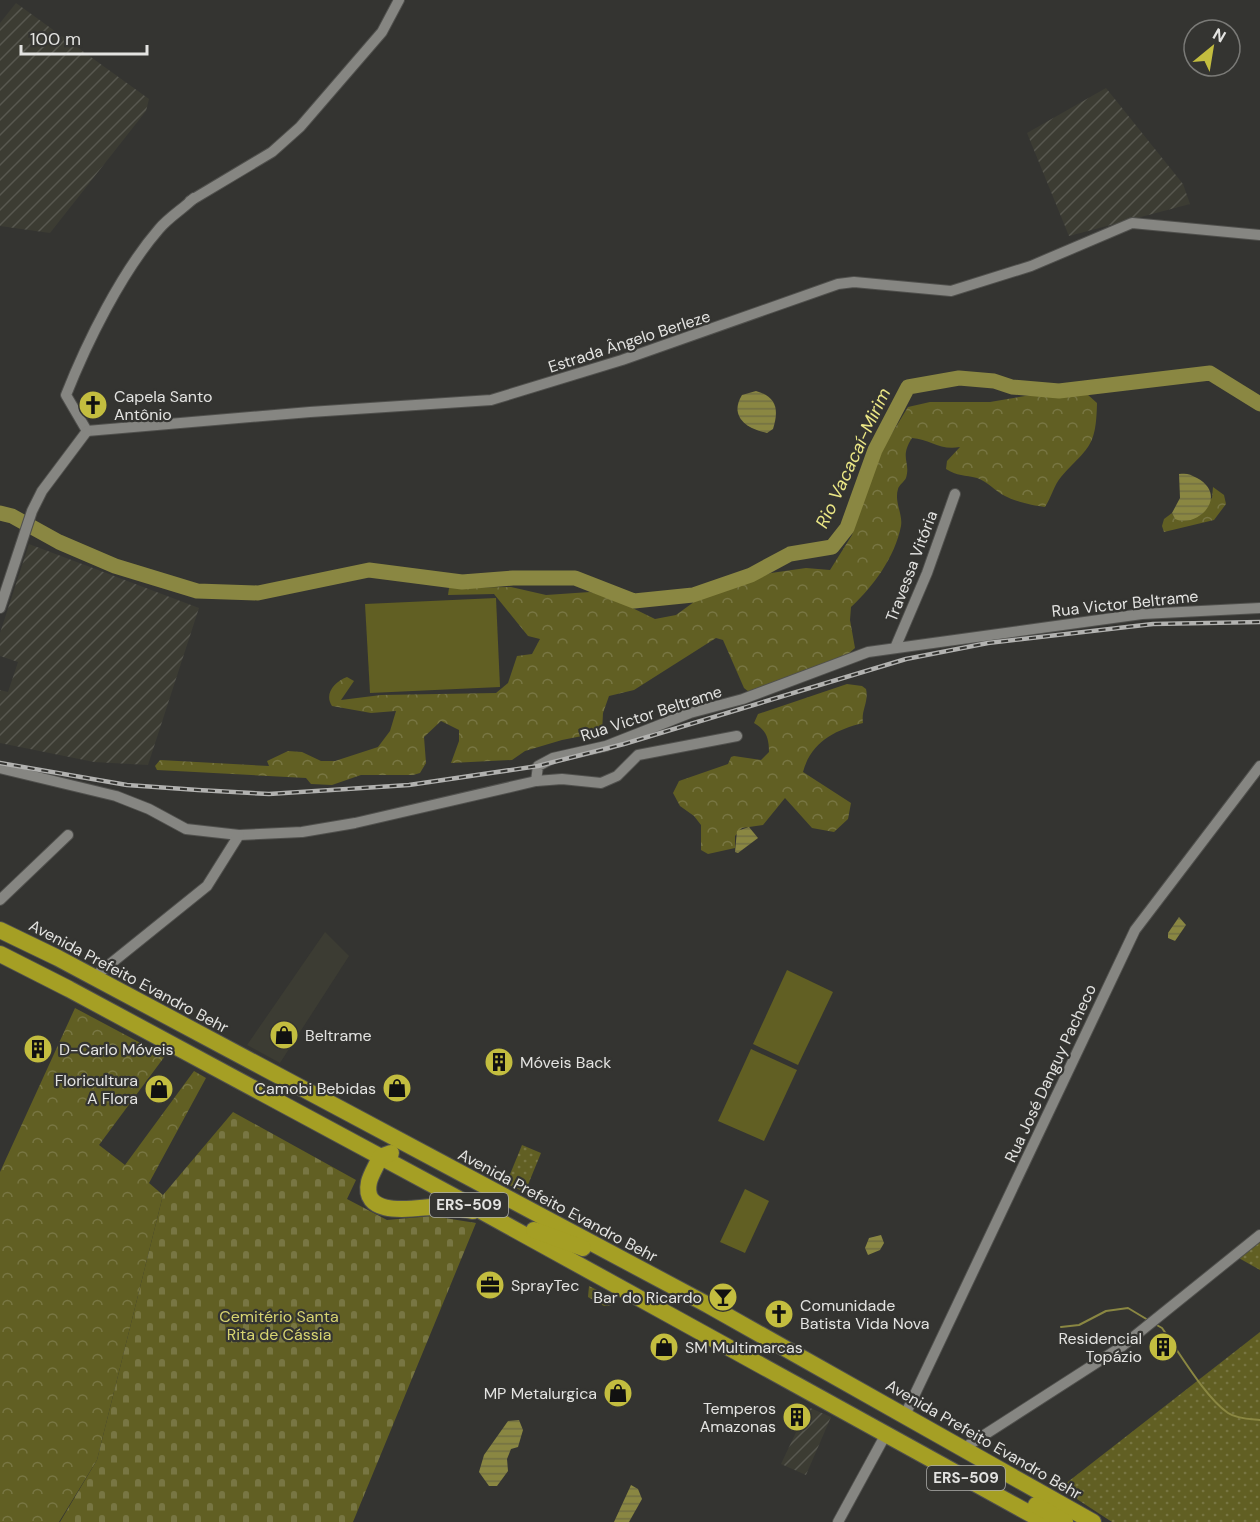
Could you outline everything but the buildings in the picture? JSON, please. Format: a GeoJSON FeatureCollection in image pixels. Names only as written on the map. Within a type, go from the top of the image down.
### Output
{"type":"FeatureCollection","features":[{"type":"Feature","properties":{"kind":"highway","name":"Avenida Prefeito Evandro Behr"},"geometry":{"type":"LineString","coordinates":[[0,930],[94,977],[708,1305],[1093,1522]]}},
{"type":"Feature","properties":{"kind":"highway"},"geometry":{"type":"LineString","coordinates":[[0,942],[21,951],[28,951],[32,945]]}},
{"type":"Feature","properties":{"kind":"highway","name":"ERS-509"},"geometry":{"type":"LineString","coordinates":[[0,954],[380,1156],[1045,1522]]}},
{"type":"Feature","properties":{"kind":"highway"},"geometry":{"type":"LineString","coordinates":[[483,1212],[444,1207],[402,1210],[384,1207],[371,1197],[369,1184],[380,1156],[397,1153],[538,1232],[622,1260]]}},
{"type":"Feature","properties":{"kind":"highway"},"geometry":{"type":"LineString","coordinates":[[947,1467],[1015,1493],[1065,1522]]}},
{"type":"Feature","properties":{"kind":"street"},"geometry":{"type":"LineString","coordinates":[[0,608],[32,511],[42,491],[87,431],[66,395],[81,356],[137,258],[160,228],[190,201],[272,152],[300,127],[382,32],[399,0]]}},
{"type":"Feature","properties":{"kind":"street","name":"Estrada Ângelo Berleze"},"geometry":{"type":"LineString","coordinates":[[87,431],[310,412],[491,400],[622,360],[838,284],[854,282],[951,291],[964,289],[1031,266],[1132,222],[1260,235]]}},
{"type":"Feature","properties":{"kind":"street","name":"Travessa Vitória"},"geometry":{"type":"LineString","coordinates":[[895,648],[927,573],[955,495]]}},
{"type":"Feature","properties":{"kind":"street","name":"Rua Victor Beltrame"},"geometry":{"type":"LineString","coordinates":[[536,781],[538,766],[553,758],[606,746],[669,721],[743,699],[868,652],[1142,614],[1260,608]]}},
{"type":"Feature","properties":{"kind":"street"},"geometry":{"type":"LineString","coordinates":[[0,768],[116,796],[149,809],[186,829],[239,835],[308,831],[536,781],[562,779],[601,783],[617,776],[638,755],[738,736]]}},
{"type":"Feature","properties":{"kind":"street","name":"Rua José Danguy Pacheco"},"geometry":{"type":"LineString","coordinates":[[905,1415],[1135,930],[1260,766]]}},
{"type":"Feature","properties":{"kind":"street"},"geometry":{"type":"LineString","coordinates":[[0,900],[68,835]]}},
{"type":"Feature","properties":{"kind":"street"},"geometry":{"type":"LineString","coordinates":[[94,977],[207,886],[239,835]]}},
{"type":"Feature","properties":{"kind":"street"},"geometry":{"type":"LineString","coordinates":[[964,1448],[1121,1347],[1260,1234]]}},
{"type":"Feature","properties":{"kind":"street"},"geometry":{"type":"LineString","coordinates":[[838,1522],[886,1434]]}},
{"type":"Feature","properties":{"kind":"shaded area"},"geometry":{"type":"Polygon","coordinates":[[[16,3],[149,99],[146,111],[50,233],[0,226],[0,23],[16,3]]]}},
{"type":"Feature","properties":{"kind":"shaded area"},"geometry":{"type":"Polygon","coordinates":[[[1106,88],[1183,184],[1190,204],[1069,236],[1027,133],[1106,88]]]}},
{"type":"Feature","properties":{"kind":"shaded area"},"geometry":{"type":"Polygon","coordinates":[[[756,391],[768,397],[775,405],[776,416],[773,429],[767,433],[746,425],[737,409],[742,395],[756,391]]]}},
{"type":"Feature","properties":{"kind":"shaded area"},"geometry":{"type":"Polygon","coordinates":[[[1179,474],[1188,474],[1197,478],[1206,485],[1211,493],[1207,509],[1200,515],[1184,521],[1175,519],[1172,513],[1180,498],[1179,474]]]}},
{"type":"Feature","properties":{"kind":"shaded area"},"geometry":{"type":"Polygon","coordinates":[[[29,544],[199,608],[148,765],[94,762],[0,743],[0,690],[8,692],[18,662],[0,656],[0,633],[29,544]]]}},
{"type":"Feature","properties":{"kind":"shaded area"},"geometry":{"type":"Polygon","coordinates":[[[749,827],[758,838],[738,853],[735,852],[737,831],[749,827]]]}},
{"type":"Feature","properties":{"kind":"shaded area"},"geometry":{"type":"Polygon","coordinates":[[[1179,917],[1186,925],[1175,941],[1168,938],[1168,933],[1179,917]]]}},
{"type":"Feature","properties":{"kind":"shaded area"},"geometry":{"type":"Polygon","coordinates":[[[325,932],[349,956],[280,1063],[247,1045],[325,932]]]}},
{"type":"Feature","properties":{"kind":"shaded area"},"geometry":{"type":"Polygon","coordinates":[[[881,1235],[884,1243],[880,1250],[868,1255],[865,1248],[869,1238],[881,1235]]]}},
{"type":"Feature","properties":{"kind":"shaded area"},"geometry":{"type":"Polygon","coordinates":[[[808,1407],[831,1417],[806,1475],[781,1464],[808,1407]]]}},
{"type":"Feature","properties":{"kind":"shaded area"},"geometry":{"type":"Polygon","coordinates":[[[519,1420],[523,1430],[518,1447],[511,1449],[507,1459],[508,1471],[497,1486],[489,1486],[479,1472],[484,1455],[508,1421],[519,1420]]]}},
{"type":"Feature","properties":{"kind":"shaded area"},"geometry":{"type":"Polygon","coordinates":[[[631,1485],[638,1489],[642,1499],[629,1522],[614,1522],[631,1485]]]}},
{"type":"Feature","properties":{"kind":"green space"},"geometry":{"type":"Polygon","coordinates":[[[1087,394],[1097,403],[1093,438],[1084,452],[1059,480],[1045,507],[1014,500],[1001,494],[981,479],[946,469],[947,461],[960,447],[941,446],[912,438],[906,450],[906,478],[897,494],[901,521],[898,538],[882,571],[851,607],[850,620],[855,648],[847,655],[749,692],[744,688],[723,640],[716,638],[634,690],[609,696],[603,713],[602,732],[562,740],[525,751],[512,760],[451,763],[459,741],[459,730],[441,721],[424,737],[426,763],[420,773],[413,775],[361,775],[332,785],[311,784],[306,778],[157,770],[155,766],[160,760],[269,766],[267,761],[288,751],[302,752],[321,761],[335,761],[378,747],[390,731],[396,711],[371,713],[332,706],[329,697],[332,689],[347,677],[354,681],[341,700],[381,695],[496,693],[508,683],[517,656],[532,654],[540,639],[528,636],[494,594],[448,595],[449,588],[511,587],[546,595],[590,592],[610,597],[655,619],[676,615],[698,599],[771,573],[806,568],[830,570],[852,535],[877,458],[908,407],[930,402],[990,402],[1025,396],[1087,394]]]}},
{"type":"Feature","properties":{"kind":"green space"},"geometry":{"type":"Polygon","coordinates":[[[1213,487],[1224,495],[1226,504],[1214,520],[1164,532],[1162,526],[1164,519],[1172,513],[1175,519],[1212,498],[1213,487]]]}},
{"type":"Feature","properties":{"kind":"green space"},"geometry":{"type":"Polygon","coordinates":[[[496,598],[500,687],[370,693],[365,604],[496,598]]]}},
{"type":"Feature","properties":{"kind":"green space"},"geometry":{"type":"Polygon","coordinates":[[[847,684],[862,686],[866,689],[863,723],[843,729],[818,745],[803,772],[851,803],[848,819],[834,832],[812,828],[785,798],[763,825],[742,828],[735,836],[735,848],[708,854],[701,850],[701,825],[694,816],[680,806],[673,793],[679,781],[728,764],[734,756],[761,760],[769,752],[769,747],[764,732],[754,723],[758,714],[847,684]]]}},
{"type":"Feature","properties":{"kind":"green space"},"geometry":{"type":"Polygon","coordinates":[[[787,970],[833,992],[798,1065],[753,1044],[787,970]]]}},
{"type":"Feature","properties":{"kind":"green space"},"geometry":{"type":"Polygon","coordinates":[[[75,1008],[165,1056],[99,1145],[125,1165],[194,1071],[206,1078],[149,1183],[163,1195],[97,1460],[59,1522],[0,1522],[0,1172],[75,1008]]]}},
{"type":"Feature","properties":{"kind":"green space"},"geometry":{"type":"Polygon","coordinates":[[[751,1049],[797,1070],[764,1141],[718,1121],[751,1049]]]}},
{"type":"Feature","properties":{"kind":"green space","name":"Cemitério Santa Rita de Cássia"},"geometry":{"type":"Polygon","coordinates":[[[233,1112],[356,1180],[347,1199],[387,1220],[432,1216],[476,1223],[353,1522],[60,1522],[97,1460],[163,1195],[233,1112]]]}},
{"type":"Feature","properties":{"kind":"green space"},"geometry":{"type":"Polygon","coordinates":[[[522,1145],[541,1153],[525,1192],[506,1184],[522,1145]]]}},
{"type":"Feature","properties":{"kind":"green space"},"geometry":{"type":"Polygon","coordinates":[[[745,1189],[769,1201],[745,1253],[720,1242],[745,1189]]]}},
{"type":"Feature","properties":{"kind":"green space"},"geometry":{"type":"Polygon","coordinates":[[[1260,1238],[1260,1270],[1237,1257],[1260,1238]]]}},
{"type":"Feature","properties":{"kind":"green space"},"geometry":{"type":"Polygon","coordinates":[[[589,1286],[607,1295],[612,1305],[604,1306],[588,1297],[589,1286]]]}},
{"type":"Feature","properties":{"kind":"green space"},"geometry":{"type":"Polygon","coordinates":[[[1260,1332],[1260,1522],[1112,1522],[1060,1488],[1260,1332]]]}},
{"type":"Feature","properties":{"kind":"waterway","name":"Rio Vacacaí-Mirim"},"geometry":{"type":"LineString","coordinates":[[0,513],[12,516],[59,542],[115,566],[197,591],[258,593],[369,570],[462,582],[513,578],[575,578],[634,601],[693,595],[751,575],[790,554],[832,547],[847,528],[875,450],[908,387],[959,378],[994,381],[1012,387],[1059,391],[1210,373],[1260,404]]}},
{"type":"Feature","properties":{"kind":"waterway"},"geometry":{"type":"LineString","coordinates":[[1061,1327],[1079,1325],[1106,1311],[1128,1308],[1148,1320]]}},
{"type":"Feature","properties":{"kind":"waterway"},"geometry":{"type":"LineString","coordinates":[[1155,1324],[1162,1328],[1201,1385],[1219,1406],[1235,1416],[1260,1420]]}},
{"type":"Feature","properties":{"kind":"railway"},"geometry":{"type":"LineString","coordinates":[[0,763],[127,785],[269,794],[409,785],[538,766],[624,744],[906,659],[988,643],[1153,624],[1260,622]]}},
{"type":"Feature","properties":{"kind":"place","name":"Capela Santo Antônio"},"geometry":{"type":"Point","coordinates":[93,405]}},
{"type":"Feature","properties":{"kind":"place","name":"Beltrame"},"geometry":{"type":"Point","coordinates":[284,1035]}},
{"type":"Feature","properties":{"kind":"place","name":"D-Carlo Móveis"},"geometry":{"type":"Point","coordinates":[38,1049]}},
{"type":"Feature","properties":{"kind":"place","name":"Móveis Back"},"geometry":{"type":"Point","coordinates":[499,1062]}},
{"type":"Feature","properties":{"kind":"place","name":"Camobi Bebidas"},"geometry":{"type":"Point","coordinates":[397,1088]}},
{"type":"Feature","properties":{"kind":"place","name":"Floricultura A Flora"},"geometry":{"type":"Point","coordinates":[159,1089]}},
{"type":"Feature","properties":{"kind":"place","name":"SprayTec"},"geometry":{"type":"Point","coordinates":[490,1285]}},
{"type":"Feature","properties":{"kind":"place","name":"Bar do Ricardo"},"geometry":{"type":"Point","coordinates":[723,1297]}},
{"type":"Feature","properties":{"kind":"place","name":"Comunidade Batista Vida Nova"},"geometry":{"type":"Point","coordinates":[779,1314]}},
{"type":"Feature","properties":{"kind":"place","name":"SM Multimarcas"},"geometry":{"type":"Point","coordinates":[664,1347]}},
{"type":"Feature","properties":{"kind":"place","name":"Residencial Topázio"},"geometry":{"type":"Point","coordinates":[1163,1347]}},
{"type":"Feature","properties":{"kind":"place","name":"MP Metalurgica"},"geometry":{"type":"Point","coordinates":[618,1393]}},
{"type":"Feature","properties":{"kind":"place","name":"Temperos Amazonas"},"geometry":{"type":"Point","coordinates":[797,1417]}}]}
